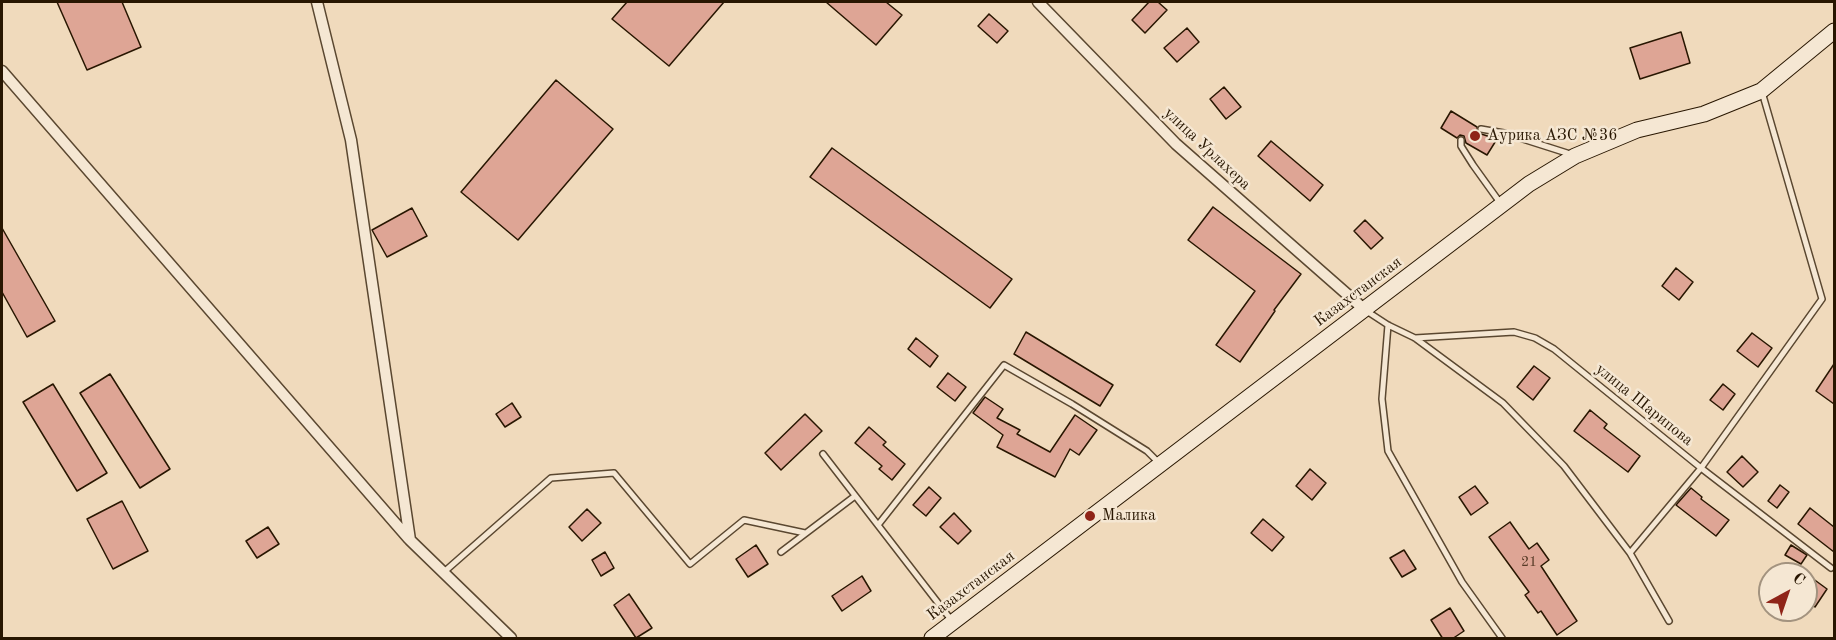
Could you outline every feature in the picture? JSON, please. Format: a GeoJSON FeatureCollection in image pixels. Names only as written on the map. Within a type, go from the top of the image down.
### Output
{"type":"FeatureCollection","features":[{"type":"Feature","properties":{"kind":"main road","name":"Казахстанская"},"geometry":{"type":"LineString","coordinates":[[932,639],[1529,184],[1575,156],[1637,130],[1704,114],[1761,91],[1834,31]]}},
{"type":"Feature","properties":{"kind":"street"},"geometry":{"type":"LineString","coordinates":[[317,2],[351,140],[410,540]]}},
{"type":"Feature","properties":{"kind":"street","name":"улица Урлахера"},"geometry":{"type":"LineString","coordinates":[[1038,2],[1176,144],[1365,310]]}},
{"type":"Feature","properties":{"kind":"street"},"geometry":{"type":"LineString","coordinates":[[2,71],[410,540],[511,639]]}},
{"type":"Feature","properties":{"kind":"lane"},"geometry":{"type":"LineString","coordinates":[[1630,553],[1701,468],[1822,299],[1761,91]]}},
{"type":"Feature","properties":{"kind":"lane"},"geometry":{"type":"LineString","coordinates":[[1481,129],[1504,133],[1575,156]]}},
{"type":"Feature","properties":{"kind":"lane"},"geometry":{"type":"LineString","coordinates":[[1461,140],[1461,146],[1502,205]]}},
{"type":"Feature","properties":{"kind":"lane","name":"улица Шарипова"},"geometry":{"type":"LineString","coordinates":[[1365,310],[1388,326],[1415,338],[1503,403],[1564,466],[1630,553],[1669,621]]}},
{"type":"Feature","properties":{"kind":"lane"},"geometry":{"type":"LineString","coordinates":[[1388,326],[1382,399],[1388,451],[1462,582],[1502,639]]}},
{"type":"Feature","properties":{"kind":"lane","name":"улица Шарипова"},"geometry":{"type":"LineString","coordinates":[[1415,338],[1514,332],[1535,338],[1554,349],[1701,468],[1831,568]]}},
{"type":"Feature","properties":{"kind":"lane"},"geometry":{"type":"LineString","coordinates":[[878,525],[1004,365],[1148,451],[1161,464]]}},
{"type":"Feature","properties":{"kind":"lane"},"geometry":{"type":"LineString","coordinates":[[823,454],[953,623]]}},
{"type":"Feature","properties":{"kind":"lane"},"geometry":{"type":"LineString","coordinates":[[444,573],[551,478],[614,473],[690,564],[744,520],[805,533]]}},
{"type":"Feature","properties":{"kind":"lane"},"geometry":{"type":"LineString","coordinates":[[781,552],[855,496]]}},
{"type":"Feature","properties":{"kind":"building"},"geometry":{"type":"Polygon","coordinates":[[[57,2],[122,2],[141,47],[87,70],[57,2]]]}},
{"type":"Feature","properties":{"kind":"building"},"geometry":{"type":"Polygon","coordinates":[[[627,2],[724,2],[669,66],[612,19],[627,2]]]}},
{"type":"Feature","properties":{"kind":"building"},"geometry":{"type":"Polygon","coordinates":[[[826,2],[886,2],[902,15],[876,45],[826,2]]]}},
{"type":"Feature","properties":{"kind":"building"},"geometry":{"type":"Polygon","coordinates":[[[1149,2],[1158,2],[1167,10],[1145,33],[1132,20],[1149,2]]]}},
{"type":"Feature","properties":{"kind":"building"},"geometry":{"type":"Polygon","coordinates":[[[989,14],[1008,31],[997,43],[978,26],[989,14]]]}},
{"type":"Feature","properties":{"kind":"building"},"geometry":{"type":"Polygon","coordinates":[[[1187,28],[1199,42],[1177,62],[1164,48],[1187,28]]]}},
{"type":"Feature","properties":{"kind":"building"},"geometry":{"type":"Polygon","coordinates":[[[1681,32],[1690,63],[1640,79],[1630,48],[1681,32]]]}},
{"type":"Feature","properties":{"kind":"building"},"geometry":{"type":"Polygon","coordinates":[[[556,80],[613,129],[518,240],[461,192],[556,80]]]}},
{"type":"Feature","properties":{"kind":"building"},"geometry":{"type":"Polygon","coordinates":[[[1224,87],[1241,107],[1226,119],[1210,99],[1224,87]]]}},
{"type":"Feature","properties":{"kind":"building"},"geometry":{"type":"Polygon","coordinates":[[[1451,111],[1477,127],[1478,133],[1497,139],[1487,155],[1466,143],[1464,136],[1460,135],[1457,138],[1441,128],[1451,111]]]}},
{"type":"Feature","properties":{"kind":"building"},"geometry":{"type":"Polygon","coordinates":[[[1271,141],[1323,185],[1310,201],[1258,156],[1271,141]]]}},
{"type":"Feature","properties":{"kind":"building"},"geometry":{"type":"Polygon","coordinates":[[[832,148],[1012,279],[990,308],[810,177],[832,148]]]}},
{"type":"Feature","properties":{"kind":"building"},"geometry":{"type":"Polygon","coordinates":[[[1213,207],[1301,274],[1240,362],[1216,345],[1255,291],[1188,240],[1213,207]]]}},
{"type":"Feature","properties":{"kind":"building"},"geometry":{"type":"Polygon","coordinates":[[[412,208],[427,236],[387,257],[372,230],[412,208]]]}},
{"type":"Feature","properties":{"kind":"building"},"geometry":{"type":"Polygon","coordinates":[[[1365,220],[1383,238],[1371,249],[1354,231],[1365,220]]]}},
{"type":"Feature","properties":{"kind":"building"},"geometry":{"type":"Polygon","coordinates":[[[2,228],[55,321],[27,337],[2,292],[2,228]]]}},
{"type":"Feature","properties":{"kind":"building"},"geometry":{"type":"Polygon","coordinates":[[[1676,268],[1693,282],[1679,300],[1662,286],[1676,268]]]}},
{"type":"Feature","properties":{"kind":"building"},"geometry":{"type":"Polygon","coordinates":[[[1026,332],[1113,385],[1100,406],[1014,354],[1026,332]]]}},
{"type":"Feature","properties":{"kind":"building"},"geometry":{"type":"Polygon","coordinates":[[[1752,333],[1772,348],[1758,367],[1737,351],[1752,333]]]}},
{"type":"Feature","properties":{"kind":"building"},"geometry":{"type":"Polygon","coordinates":[[[916,338],[938,356],[930,367],[908,349],[916,338]]]}},
{"type":"Feature","properties":{"kind":"building"},"geometry":{"type":"Polygon","coordinates":[[[1834,364],[1834,404],[1816,391],[1834,364]]]}},
{"type":"Feature","properties":{"kind":"building"},"geometry":{"type":"Polygon","coordinates":[[[1534,366],[1550,378],[1533,400],[1517,387],[1534,366]]]}},
{"type":"Feature","properties":{"kind":"building"},"geometry":{"type":"Polygon","coordinates":[[[948,373],[966,387],[955,401],[937,387],[948,373]]]}},
{"type":"Feature","properties":{"kind":"building"},"geometry":{"type":"Polygon","coordinates":[[[110,374],[170,469],[140,488],[80,393],[110,374]]]}},
{"type":"Feature","properties":{"kind":"building"},"geometry":{"type":"Polygon","coordinates":[[[53,384],[107,473],[77,491],[23,402],[53,384]]]}},
{"type":"Feature","properties":{"kind":"building"},"geometry":{"type":"Polygon","coordinates":[[[1723,384],[1735,394],[1723,410],[1710,400],[1723,384]]]}},
{"type":"Feature","properties":{"kind":"building"},"geometry":{"type":"Polygon","coordinates":[[[985,397],[1003,409],[997,418],[1020,430],[1017,434],[1050,452],[1075,415],[1097,430],[1079,455],[1070,449],[1055,477],[997,447],[1003,435],[973,413],[985,397]]]}},
{"type":"Feature","properties":{"kind":"building"},"geometry":{"type":"Polygon","coordinates":[[[512,403],[521,417],[505,427],[496,414],[512,403]]]}},
{"type":"Feature","properties":{"kind":"building"},"geometry":{"type":"Polygon","coordinates":[[[1590,410],[1607,424],[1604,428],[1640,456],[1628,472],[1574,431],[1590,410]]]}},
{"type":"Feature","properties":{"kind":"building"},"geometry":{"type":"Polygon","coordinates":[[[805,414],[822,431],[781,470],[765,453],[805,414]]]}},
{"type":"Feature","properties":{"kind":"building"},"geometry":{"type":"Polygon","coordinates":[[[869,427],[886,442],[883,445],[905,464],[892,480],[879,469],[882,466],[855,443],[869,427]]]}},
{"type":"Feature","properties":{"kind":"building"},"geometry":{"type":"Polygon","coordinates":[[[1742,456],[1758,472],[1743,487],[1727,472],[1742,456]]]}},
{"type":"Feature","properties":{"kind":"building"},"geometry":{"type":"Polygon","coordinates":[[[1310,469],[1326,483],[1312,500],[1296,486],[1310,469]]]}},
{"type":"Feature","properties":{"kind":"building"},"geometry":{"type":"Polygon","coordinates":[[[1780,485],[1789,492],[1777,508],[1768,501],[1780,485]]]}},
{"type":"Feature","properties":{"kind":"building"},"geometry":{"type":"Polygon","coordinates":[[[1475,486],[1488,503],[1471,515],[1459,497],[1475,486]]]}},
{"type":"Feature","properties":{"kind":"building"},"geometry":{"type":"Polygon","coordinates":[[[929,487],[941,498],[926,516],[913,505],[929,487]]]}},
{"type":"Feature","properties":{"kind":"building"},"geometry":{"type":"Polygon","coordinates":[[[1691,488],[1702,497],[1701,499],[1729,520],[1716,536],[1676,505],[1691,488]]]}},
{"type":"Feature","properties":{"kind":"building"},"geometry":{"type":"Polygon","coordinates":[[[122,501],[148,551],[113,569],[87,519],[122,501]]]}},
{"type":"Feature","properties":{"kind":"building"},"geometry":{"type":"Polygon","coordinates":[[[1810,508],[1834,527],[1834,552],[1798,524],[1810,508]]]}},
{"type":"Feature","properties":{"kind":"building"},"geometry":{"type":"Polygon","coordinates":[[[587,509],[601,523],[582,541],[569,527],[587,509]]]}},
{"type":"Feature","properties":{"kind":"building"},"geometry":{"type":"Polygon","coordinates":[[[954,513],[971,531],[958,544],[940,527],[954,513]]]}},
{"type":"Feature","properties":{"kind":"building"},"geometry":{"type":"Polygon","coordinates":[[[1263,519],[1284,537],[1272,551],[1251,533],[1263,519]]]}},
{"type":"Feature","properties":{"kind":"building"},"geometry":{"type":"Polygon","coordinates":[[[1510,522],[1529,549],[1537,543],[1549,560],[1541,566],[1577,621],[1557,635],[1541,611],[1538,613],[1525,595],[1529,592],[1489,537],[1510,522]]]}},
{"type":"Feature","properties":{"kind":"building"},"geometry":{"type":"Polygon","coordinates":[[[268,527],[279,544],[257,558],[246,541],[268,527]]]}},
{"type":"Feature","properties":{"kind":"building"},"geometry":{"type":"Polygon","coordinates":[[[756,545],[768,564],[748,577],[736,559],[756,545]]]}},
{"type":"Feature","properties":{"kind":"building"},"geometry":{"type":"Polygon","coordinates":[[[1791,545],[1807,555],[1802,562],[1797,562],[1785,555],[1791,545]]]}},
{"type":"Feature","properties":{"kind":"building"},"geometry":{"type":"Polygon","coordinates":[[[1404,550],[1416,569],[1402,577],[1390,558],[1404,550]]]}},
{"type":"Feature","properties":{"kind":"building"},"geometry":{"type":"Polygon","coordinates":[[[605,552],[614,568],[601,576],[592,560],[605,552]]]}},
{"type":"Feature","properties":{"kind":"building"},"geometry":{"type":"Polygon","coordinates":[[[862,576],[871,591],[842,611],[832,596],[862,576]]]}},
{"type":"Feature","properties":{"kind":"building"},"geometry":{"type":"Polygon","coordinates":[[[1818,582],[1827,589],[1818,602],[1818,582]]]}},
{"type":"Feature","properties":{"kind":"building"},"geometry":{"type":"Polygon","coordinates":[[[629,594],[652,628],[636,638],[614,605],[629,594]]]}},
{"type":"Feature","properties":{"kind":"building"},"geometry":{"type":"Polygon","coordinates":[[[1450,608],[1464,631],[1452,639],[1443,639],[1431,620],[1450,608]]]}},
{"type":"Feature","properties":{"kind":"place","name":"Аурика АЗС №36"},"geometry":{"type":"Point","coordinates":[1475,136]}},
{"type":"Feature","properties":{"kind":"place","name":"Малика"},"geometry":{"type":"Point","coordinates":[1090,516]}}]}
